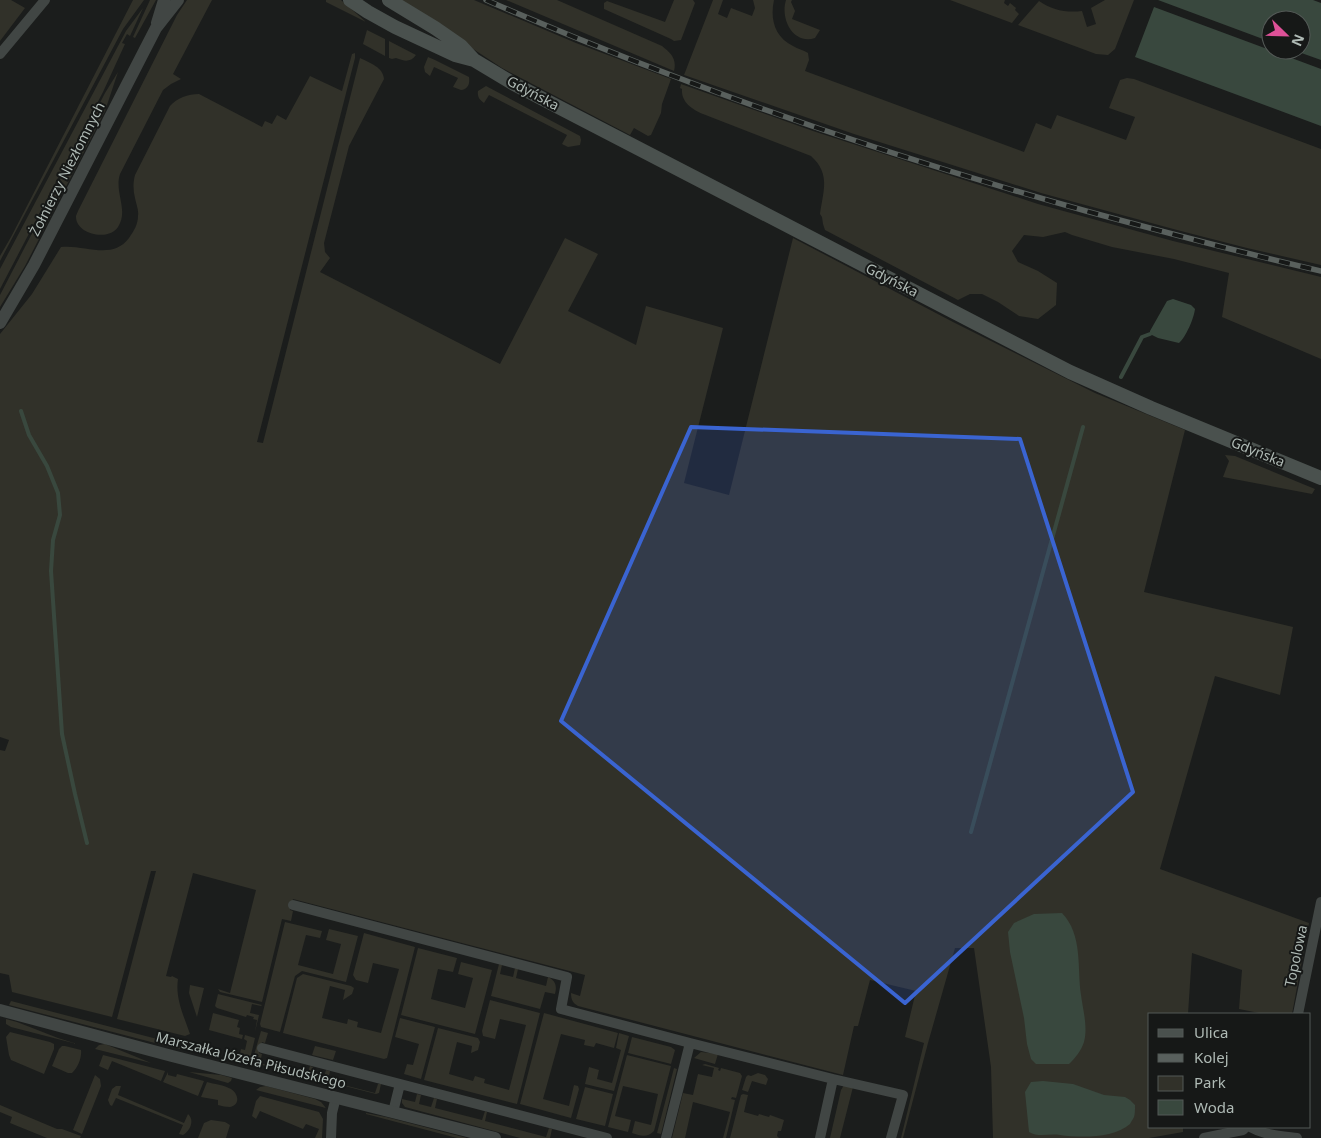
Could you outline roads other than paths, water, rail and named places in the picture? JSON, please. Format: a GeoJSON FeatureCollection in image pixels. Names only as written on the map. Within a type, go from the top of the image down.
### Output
{"type":"FeatureCollection","features":[{"type":"Feature","properties":{"kind":"main road","name":"Gdyńska"},"geometry":{"type":"LineString","coordinates":[[350,0],[368,12],[422,40],[455,55],[474,60]]}},
{"type":"Feature","properties":{"kind":"main road","name":"Gdyńska"},"geometry":{"type":"LineString","coordinates":[[389,0],[429,24],[461,46],[474,60],[514,84],[1070,372],[1151,408],[1321,478]]}},
{"type":"Feature","properties":{"kind":"street"},"geometry":{"type":"LineString","coordinates":[[0,54],[45,0]]}},
{"type":"Feature","properties":{"kind":"street","name":"Żołnierzy Niezłomnych"},"geometry":{"type":"LineString","coordinates":[[156,28],[164,0]]}},
{"type":"Feature","properties":{"kind":"street","name":"Żołnierzy Niezłomnych"},"geometry":{"type":"LineString","coordinates":[[0,322],[34,265],[156,28],[178,0]]}},
{"type":"Feature","properties":{"kind":"street","name":"Topolowa"},"geometry":{"type":"LineString","coordinates":[[1298,1013],[1321,902]]}},
{"type":"Feature","properties":{"kind":"street"},"geometry":{"type":"LineString","coordinates":[[293,905],[567,977],[560,1009],[833,1079],[903,1095],[890,1138]]}},
{"type":"Feature","properties":{"kind":"street","name":"Marszałka Józefa Piłsudskiego"},"geometry":{"type":"LineString","coordinates":[[0,1010],[495,1138]]}},
{"type":"Feature","properties":{"kind":"street"},"geometry":{"type":"LineString","coordinates":[[666,1138],[690,1043]]}},
{"type":"Feature","properties":{"kind":"street"},"geometry":{"type":"LineString","coordinates":[[262,1048],[606,1138]]}},
{"type":"Feature","properties":{"kind":"street"},"geometry":{"type":"LineString","coordinates":[[820,1138],[833,1079]]}},
{"type":"Feature","properties":{"kind":"street"},"geometry":{"type":"LineString","coordinates":[[393,1112],[400,1084]]}},
{"type":"Feature","properties":{"kind":"street"},"geometry":{"type":"LineString","coordinates":[[331,1138],[332,1113],[336,1097]]}},
{"type":"Feature","properties":{"kind":"street"},"geometry":{"type":"LineString","coordinates":[[1204,1138],[1246,1128]]}},
{"type":"Feature","properties":{"kind":"street"},"geometry":{"type":"LineString","coordinates":[[1251,1128],[1272,1135],[1297,1138]]}},
{"type":"Feature","properties":{"kind":"water"},"geometry":{"type":"Polygon","coordinates":[[[1158,0],[1313,0],[1321,3],[1321,60],[1311,56],[1311,10],[1261,10],[1261,38],[1158,0]]]}},
{"type":"Feature","properties":{"kind":"water"},"geometry":{"type":"Polygon","coordinates":[[[1154,7],[1261,47],[1261,60],[1297,60],[1321,69],[1321,126],[1135,57],[1154,7]]]}},
{"type":"Feature","properties":{"kind":"water"},"geometry":{"type":"Polygon","coordinates":[[[1173,299],[1191,305],[1195,309],[1189,327],[1179,343],[1150,334],[1167,301],[1173,299]]]}},
{"type":"Feature","properties":{"kind":"water"},"geometry":{"type":"Polygon","coordinates":[[[1062,913],[1073,931],[1078,952],[1085,1024],[1084,1042],[1080,1051],[1069,1064],[1036,1064],[1031,1059],[1027,1044],[1008,932],[1014,923],[1034,914],[1062,913]]]}},
{"type":"Feature","properties":{"kind":"water"},"geometry":{"type":"Polygon","coordinates":[[[1043,1081],[1073,1084],[1104,1095],[1125,1097],[1135,1105],[1134,1117],[1130,1124],[1123,1129],[1097,1136],[1078,1137],[1033,1134],[1029,1132],[1025,1092],[1031,1082],[1043,1081]]]}},
{"type":"Feature","properties":{"kind":"waterway"},"geometry":{"type":"LineString","coordinates":[[1121,377],[1142,337],[1150,334]]}},
{"type":"Feature","properties":{"kind":"waterway"},"geometry":{"type":"LineString","coordinates":[[21,411],[29,435],[47,466],[58,493],[60,515],[53,540],[51,571],[62,734],[87,843]]}},
{"type":"Feature","properties":{"kind":"waterway"},"geometry":{"type":"LineString","coordinates":[[971,832],[1083,427]]}},
{"type":"Feature","properties":{"kind":"railway"},"geometry":{"type":"LineString","coordinates":[[486,0],[707,89],[933,166],[1086,211],[1232,250],[1321,271]]}}]}
